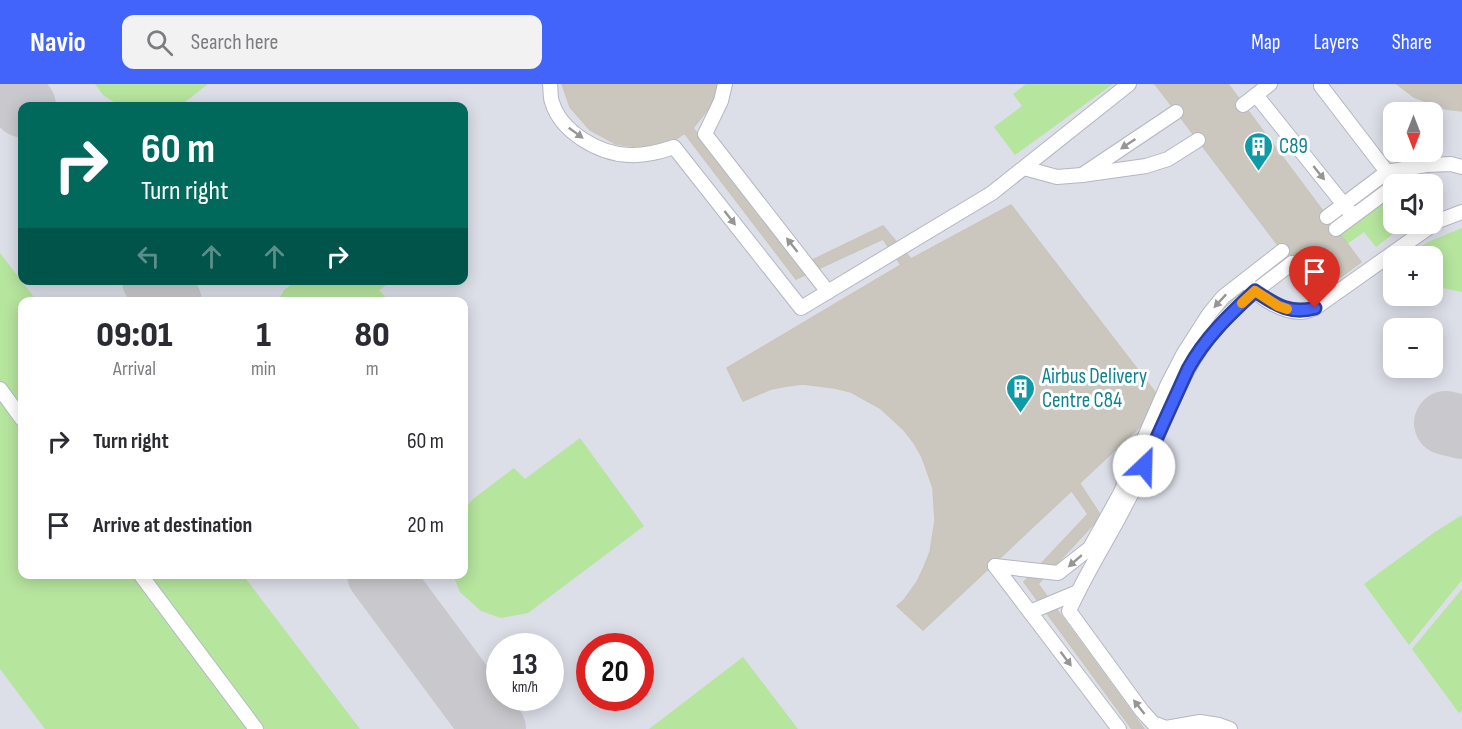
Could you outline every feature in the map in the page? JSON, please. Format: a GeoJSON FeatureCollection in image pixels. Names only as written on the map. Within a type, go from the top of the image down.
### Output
{"type":"FeatureCollection","features":[{"type":"Feature","properties":{"kind":"lane"},"geometry":{"type":"LineString","coordinates":[[550,84],[552,103],[563,123],[580,137],[603,149],[628,155],[653,154],[674,147],[801,308],[992,193],[1129,84]]}},
{"type":"Feature","properties":{"kind":"lane"},"geometry":{"type":"LineString","coordinates":[[725,84],[721,101],[705,134],[828,292]]}},
{"type":"Feature","properties":{"kind":"lane"},"geometry":{"type":"LineString","coordinates":[[1243,105],[1270,84]]}},
{"type":"Feature","properties":{"kind":"lane"},"geometry":{"type":"LineString","coordinates":[[1321,84],[1321,87],[1388,172]]}},
{"type":"Feature","properties":{"kind":"lane"},"geometry":{"type":"LineString","coordinates":[[1256,95],[1353,216]]}},
{"type":"Feature","properties":{"kind":"lane"},"geometry":{"type":"LineString","coordinates":[[1082,176],[1176,112]]}},
{"type":"Feature","properties":{"kind":"lane"},"geometry":{"type":"LineString","coordinates":[[1024,168],[1057,177],[1082,176],[1146,166],[1168,159],[1198,140]]}},
{"type":"Feature","properties":{"kind":"lane"},"geometry":{"type":"LineString","coordinates":[[1412,174],[1426,165]]}},
{"type":"Feature","properties":{"kind":"lane"},"geometry":{"type":"LineString","coordinates":[[1327,217],[1388,172],[1426,165],[1462,166]]}},
{"type":"Feature","properties":{"kind":"lane"},"geometry":{"type":"LineString","coordinates":[[1336,229],[1383,194]]}},
{"type":"Feature","properties":{"kind":"lane"},"geometry":{"type":"LineString","coordinates":[[1245,279],[1255,291],[1278,306],[1301,312],[1315,308],[1438,221],[1462,212]]}},
{"type":"Feature","properties":{"kind":"lane"},"geometry":{"type":"LineString","coordinates":[[1119,729],[995,566],[1058,573],[1090,548],[1120,494],[1167,386],[1184,353],[1209,314],[1223,297],[1282,251]]}},
{"type":"Feature","properties":{"kind":"lane"},"geometry":{"type":"LineString","coordinates":[[1230,729],[1200,722],[1166,728],[1153,723],[1069,611],[1135,487],[1180,384],[1196,354],[1224,319],[1255,291],[1292,263]]}},
{"type":"Feature","properties":{"kind":"lane"},"geometry":{"type":"LineString","coordinates":[[0,389],[18,414]]}},
{"type":"Feature","properties":{"kind":"lane"},"geometry":{"type":"LineString","coordinates":[[144,579],[256,729]]}},
{"type":"Feature","properties":{"kind":"lane"},"geometry":{"type":"LineString","coordinates":[[1030,612],[1078,592]]}},
{"type":"Feature","properties":{"kind":"shaded area"},"geometry":{"type":"Polygon","coordinates":[[[0,84],[1462,84],[1462,729],[0,729],[0,84]]]}},
{"type":"Feature","properties":{"kind":"green space"},"geometry":{"type":"Polygon","coordinates":[[[95,84],[208,84],[185,102],[114,102],[103,95],[95,84]]]}},
{"type":"Feature","properties":{"kind":"green space"},"geometry":{"type":"Polygon","coordinates":[[[1026,84],[1113,84],[1015,155],[994,127],[1022,106],[1013,94],[1026,84]]]}},
{"type":"Feature","properties":{"kind":"green space"},"geometry":{"type":"Polygon","coordinates":[[[1383,202],[1383,234],[1393,234],[1376,247],[1364,232],[1347,244],[1339,233],[1383,202]]]}},
{"type":"Feature","properties":{"kind":"green space"},"geometry":{"type":"Polygon","coordinates":[[[1462,228],[1462,292],[1443,288],[1443,246],[1422,246],[1462,228]]]}},
{"type":"Feature","properties":{"kind":"green space"},"geometry":{"type":"Polygon","coordinates":[[[0,253],[18,276],[18,285],[25,285],[34,297],[18,297],[18,579],[246,579],[360,729],[45,729],[0,669],[0,253]]]}},
{"type":"Feature","properties":{"kind":"green space"},"geometry":{"type":"Polygon","coordinates":[[[291,285],[386,285],[379,290],[385,297],[280,297],[291,285]]]}},
{"type":"Feature","properties":{"kind":"green space"},"geometry":{"type":"Polygon","coordinates":[[[580,438],[644,526],[528,613],[501,618],[481,611],[460,592],[455,579],[468,579],[468,505],[514,468],[525,479],[580,438]]]}},
{"type":"Feature","properties":{"kind":"green space"},"geometry":{"type":"Polygon","coordinates":[[[1462,515],[1462,580],[1409,645],[1364,584],[1462,515]]]}},
{"type":"Feature","properties":{"kind":"green space"},"geometry":{"type":"Polygon","coordinates":[[[1462,589],[1462,711],[1459,713],[1412,649],[1462,589]]]}},
{"type":"Feature","properties":{"kind":"green space"},"geometry":{"type":"Polygon","coordinates":[[[743,657],[798,729],[649,729],[743,657]]]}},
{"type":"Feature","properties":{"kind":"building"},"geometry":{"type":"Polygon","coordinates":[[[562,84],[718,84],[710,107],[693,128],[674,140],[645,148],[616,144],[590,130],[570,107],[562,84]]]}},
{"type":"Feature","properties":{"kind":"building","name":"C89"},"geometry":{"type":"Polygon","coordinates":[[[1155,84],[1228,84],[1361,262],[1316,295],[1155,84]]]}},
{"type":"Feature","properties":{"kind":"building"},"geometry":{"type":"Polygon","coordinates":[[[1397,84],[1462,84],[1462,111],[1443,108],[1443,102],[1427,102],[1414,97],[1397,84]]]}},
{"type":"Feature","properties":{"kind":"building"},"geometry":{"type":"Polygon","coordinates":[[[693,128],[800,266],[883,226],[911,259],[901,265],[883,239],[796,279],[685,134],[693,128]]]}},
{"type":"Feature","properties":{"kind":"building","name":"Airbus Delivery Centre C84"},"geometry":{"type":"Polygon","coordinates":[[[1011,205],[1164,404],[923,630],[897,606],[917,582],[924,567],[930,552],[935,521],[933,488],[922,457],[914,443],[904,430],[880,408],[851,392],[835,388],[803,384],[787,386],[771,389],[743,401],[727,368],[911,259],[1011,205]]]}},
{"type":"Feature","properties":{"kind":"building"},"geometry":{"type":"Polygon","coordinates":[[[1080,484],[1101,516],[1038,584],[1144,729],[1132,729],[1024,582],[1088,514],[1072,491],[1080,484]]]}},
{"type":"Feature","properties":{"kind":"taxiway"},"geometry":{"type":"LineString","coordinates":[[7,84],[21,102]]}},
{"type":"Feature","properties":{"kind":"taxiway"},"geometry":{"type":"LineString","coordinates":[[158,285],[166,297]]}},
{"type":"Feature","properties":{"kind":"taxiway"},"geometry":{"type":"LineString","coordinates":[[1446,423],[1462,427]]}},
{"type":"Feature","properties":{"kind":"taxiway"},"geometry":{"type":"LineString","coordinates":[[383,579],[494,729]]}},
{"type":"Feature","properties":{"kind":"slow traffic"},"geometry":{"type":"LineString","coordinates":[[1242,303],[1255,291],[1287,309]]}},
{"type":"Feature","properties":{"kind":"place","name":"C89"},"geometry":{"type":"Point","coordinates":[1258,172]}},
{"type":"Feature","properties":{"kind":"place","name":"Airbus Delivery Centre C84"},"geometry":{"type":"Point","coordinates":[1021,414]}},
{"type":"Feature","properties":{"kind":"route"},"geometry":{"type":"LineString","coordinates":[[1144,466],[1180,384],[1196,354],[1224,319],[1255,291],[1278,306],[1301,312],[1315,308]]}}]}
